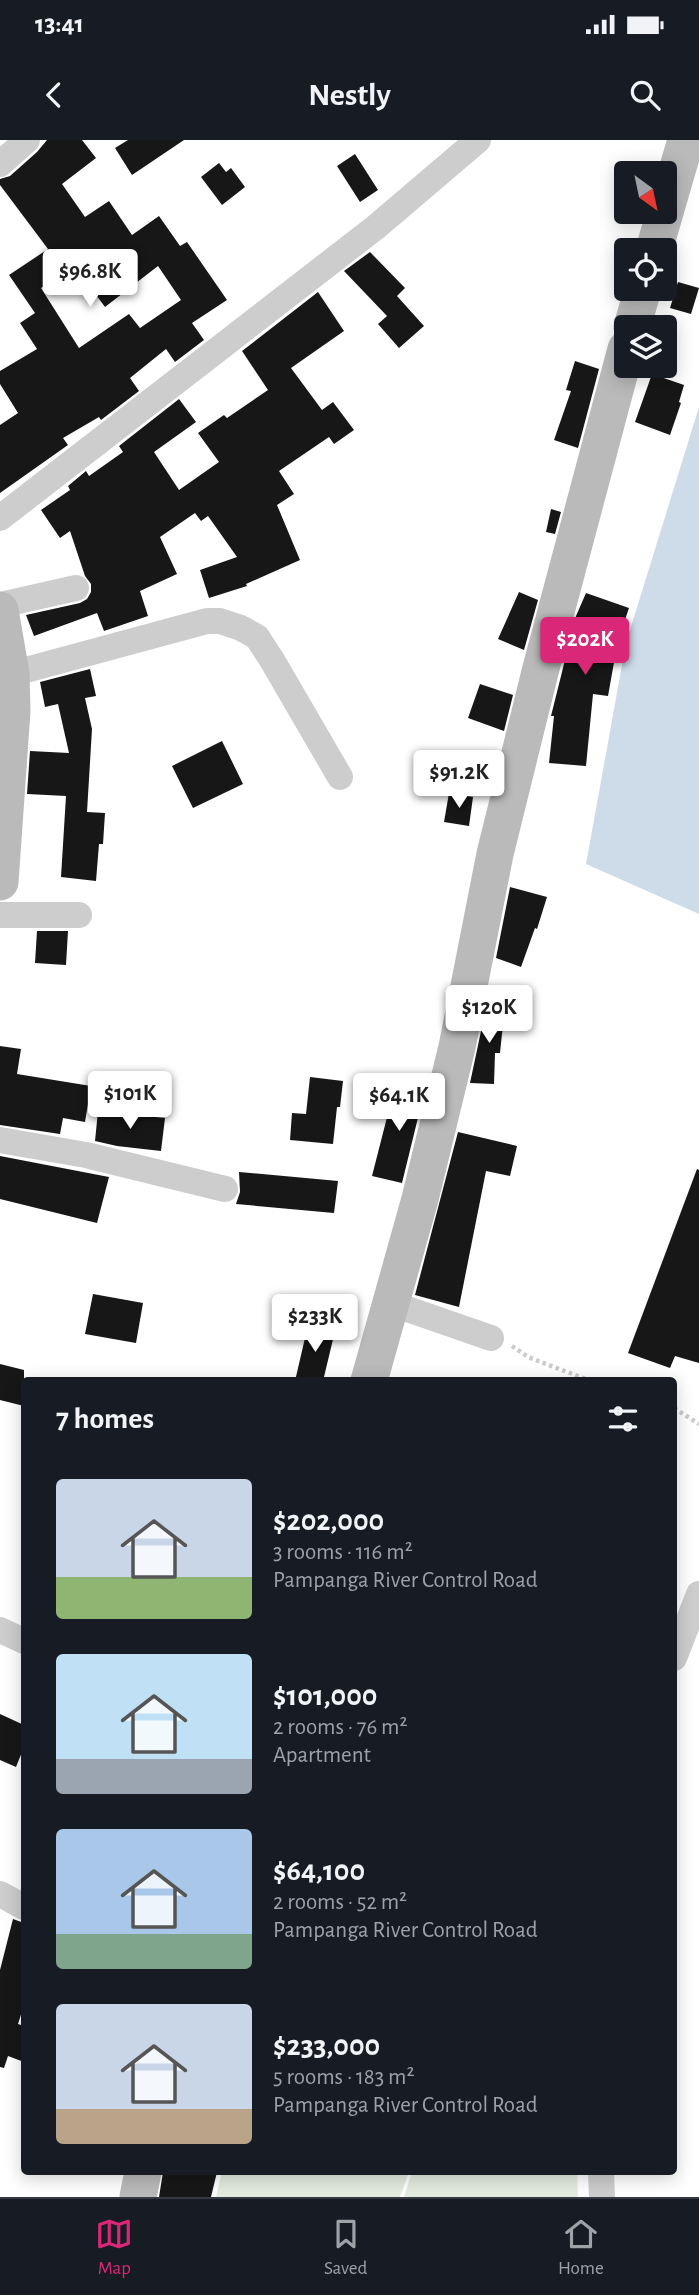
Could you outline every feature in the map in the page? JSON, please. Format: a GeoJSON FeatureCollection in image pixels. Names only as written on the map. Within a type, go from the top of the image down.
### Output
{"type":"FeatureCollection","features":[{"type":"Feature","properties":{"kind":"street"},"geometry":{"type":"LineString","coordinates":[[0,164],[27,140]]}},
{"type":"Feature","properties":{"kind":"street"},"geometry":{"type":"LineString","coordinates":[[0,518],[376,227],[478,140]]}},
{"type":"Feature","properties":{"kind":"street"},"geometry":{"type":"LineString","coordinates":[[657,238],[686,140]]}},
{"type":"Feature","properties":{"kind":"street"},"geometry":{"type":"LineString","coordinates":[[370,1377],[420,1199],[457,1047],[495,854],[541,668],[618,378]]}},
{"type":"Feature","properties":{"kind":"street"},"geometry":{"type":"LineString","coordinates":[[0,882],[12,711],[11,674],[0,608],[76,588]]}},
{"type":"Feature","properties":{"kind":"street"},"geometry":{"type":"LineString","coordinates":[[11,674],[207,621],[219,621],[257,637],[340,777]]}},
{"type":"Feature","properties":{"kind":"street"},"geometry":{"type":"LineString","coordinates":[[0,915],[79,915]]}},
{"type":"Feature","properties":{"kind":"street"},"geometry":{"type":"LineString","coordinates":[[0,1140],[86,1155],[225,1189]]}},
{"type":"Feature","properties":{"kind":"street"},"geometry":{"type":"LineString","coordinates":[[390,1303],[491,1338]]}},
{"type":"Feature","properties":{"kind":"street"},"geometry":{"type":"LineString","coordinates":[[677,1650],[699,1594]]}},
{"type":"Feature","properties":{"kind":"street"},"geometry":{"type":"LineString","coordinates":[[0,1630],[21,1640]]}},
{"type":"Feature","properties":{"kind":"street"},"geometry":{"type":"LineString","coordinates":[[0,1894],[21,1905]]}},
{"type":"Feature","properties":{"kind":"street"},"geometry":{"type":"LineString","coordinates":[[138,2197],[142,2175]]}},
{"type":"Feature","properties":{"kind":"street"},"geometry":{"type":"LineString","coordinates":[[601,2175],[602,2197]]}},
{"type":"Feature","properties":{"kind":"path"},"geometry":{"type":"LineString","coordinates":[[491,1338],[528,1357],[580,1377]]}},
{"type":"Feature","properties":{"kind":"path"},"geometry":{"type":"LineString","coordinates":[[677,1410],[699,1424]]}},
{"type":"Feature","properties":{"kind":"shaded area"},"geometry":{"type":"Polygon","coordinates":[[[221,2175],[408,2175],[400,2197],[216,2197],[221,2175]]]}},
{"type":"Feature","properties":{"kind":"shaded area"},"geometry":{"type":"Polygon","coordinates":[[[411,2175],[577,2175],[578,2197],[404,2197],[411,2175]]]}},
{"type":"Feature","properties":{"kind":"water"},"geometry":{"type":"Polygon","coordinates":[[[699,407],[699,914],[586,864],[626,643],[699,407]]]}},
{"type":"Feature","properties":{"kind":"building"},"geometry":{"type":"Polygon","coordinates":[[[47,140],[82,140],[96,158],[62,184],[85,217],[109,201],[132,235],[159,216],[180,246],[187,242],[227,300],[192,323],[204,340],[175,362],[166,349],[130,378],[139,391],[101,420],[99,417],[63,438],[68,445],[0,493],[0,425],[18,413],[0,384],[0,371],[37,349],[20,323],[35,313],[9,275],[48,249],[0,185],[0,179],[10,176],[47,140]],[[74,265],[41,288],[79,348],[129,314],[140,328],[181,300],[158,266],[105,307],[74,265]]]}},
{"type":"Feature","properties":{"kind":"building"},"geometry":{"type":"Polygon","coordinates":[[[128,140],[184,140],[132,175],[115,148],[128,140]]]}},
{"type":"Feature","properties":{"kind":"building"},"geometry":{"type":"Polygon","coordinates":[[[355,154],[378,190],[360,202],[337,166],[355,154]]]}},
{"type":"Feature","properties":{"kind":"building"},"geometry":{"type":"Polygon","coordinates":[[[219,163],[226,172],[231,168],[245,187],[222,205],[201,177],[219,163]]]}},
{"type":"Feature","properties":{"kind":"building"},"geometry":{"type":"Polygon","coordinates":[[[370,252],[405,288],[397,296],[424,326],[399,348],[378,324],[387,316],[344,271],[370,252]]]}},
{"type":"Feature","properties":{"kind":"building"},"geometry":{"type":"Polygon","coordinates":[[[678,282],[699,288],[691,314],[670,308],[672,301],[677,301],[678,282]]]}},
{"type":"Feature","properties":{"kind":"building"},"geometry":{"type":"Polygon","coordinates":[[[318,292],[344,331],[291,368],[322,410],[333,402],[354,430],[334,444],[329,437],[279,471],[294,494],[277,505],[300,560],[246,584],[247,586],[209,598],[200,570],[237,557],[208,516],[201,521],[195,513],[160,537],[177,574],[140,591],[148,616],[104,631],[97,613],[34,636],[26,615],[80,603],[87,599],[91,592],[91,584],[85,576],[70,531],[60,538],[41,510],[70,490],[68,486],[86,471],[89,476],[123,452],[119,446],[179,399],[196,422],[154,452],[179,490],[219,462],[198,433],[224,415],[227,418],[268,390],[242,351],[318,292]]]}},
{"type":"Feature","properties":{"kind":"building"},"geometry":{"type":"Polygon","coordinates":[[[575,361],[599,369],[578,448],[554,440],[571,391],[566,390],[575,361]]]}},
{"type":"Feature","properties":{"kind":"building"},"geometry":{"type":"Polygon","coordinates":[[[651,378],[664,378],[684,385],[670,435],[635,422],[651,378]]]}},
{"type":"Feature","properties":{"kind":"building"},"geometry":{"type":"Polygon","coordinates":[[[551,509],[561,512],[555,534],[546,532],[551,509]]]}},
{"type":"Feature","properties":{"kind":"building"},"geometry":{"type":"Polygon","coordinates":[[[519,592],[538,600],[524,650],[498,639],[519,592]]]}},
{"type":"Feature","properties":{"kind":"building"},"geometry":{"type":"Polygon","coordinates":[[[586,593],[629,608],[618,640],[608,696],[593,694],[586,766],[549,763],[554,716],[551,716],[576,616],[586,593]]]}},
{"type":"Feature","properties":{"kind":"building"},"geometry":{"type":"Polygon","coordinates":[[[90,669],[96,696],[85,698],[92,729],[87,812],[105,813],[96,881],[61,877],[66,796],[27,794],[30,751],[69,753],[58,704],[45,707],[40,682],[90,669]]]}},
{"type":"Feature","properties":{"kind":"building"},"geometry":{"type":"Polygon","coordinates":[[[480,684],[513,695],[504,731],[468,718],[480,684]]]}},
{"type":"Feature","properties":{"kind":"building"},"geometry":{"type":"Polygon","coordinates":[[[222,741],[243,784],[193,808],[172,766],[222,741]]]}},
{"type":"Feature","properties":{"kind":"building"},"geometry":{"type":"Polygon","coordinates":[[[449,793],[473,797],[469,826],[444,822],[449,793]]]}},
{"type":"Feature","properties":{"kind":"building"},"geometry":{"type":"Polygon","coordinates":[[[510,887],[547,897],[521,967],[496,958],[510,887]]]}},
{"type":"Feature","properties":{"kind":"building"},"geometry":{"type":"Polygon","coordinates":[[[37,931],[68,931],[66,965],[35,963],[37,931]]]}},
{"type":"Feature","properties":{"kind":"building"},"geometry":{"type":"Polygon","coordinates":[[[487,1003],[505,1005],[500,1053],[495,1053],[494,1084],[470,1083],[487,1003]]]}},
{"type":"Feature","properties":{"kind":"building"},"geometry":{"type":"Polygon","coordinates":[[[0,1046],[21,1049],[17,1074],[91,1086],[85,1122],[63,1118],[60,1134],[0,1125],[0,1046]]]}},
{"type":"Feature","properties":{"kind":"building"},"geometry":{"type":"Polygon","coordinates":[[[310,1077],[343,1081],[333,1144],[290,1140],[292,1113],[306,1114],[310,1077]]]}},
{"type":"Feature","properties":{"kind":"building"},"geometry":{"type":"Polygon","coordinates":[[[396,1082],[425,1089],[402,1183],[372,1176],[396,1082]]]}},
{"type":"Feature","properties":{"kind":"building"},"geometry":{"type":"Polygon","coordinates":[[[98,1111],[165,1118],[161,1151],[95,1141],[98,1111]]]}},
{"type":"Feature","properties":{"kind":"building"},"geometry":{"type":"Polygon","coordinates":[[[458,1132],[517,1146],[510,1176],[486,1171],[459,1307],[415,1295],[458,1132]]]}},
{"type":"Feature","properties":{"kind":"building"},"geometry":{"type":"Polygon","coordinates":[[[0,1156],[109,1177],[97,1223],[0,1199],[0,1156]]]}},
{"type":"Feature","properties":{"kind":"building"},"geometry":{"type":"Polygon","coordinates":[[[697,1169],[699,1363],[675,1356],[670,1368],[628,1353],[697,1169]]]}},
{"type":"Feature","properties":{"kind":"building"},"geometry":{"type":"Polygon","coordinates":[[[239,1172],[338,1181],[334,1213],[236,1204],[240,1192],[239,1172]]]}},
{"type":"Feature","properties":{"kind":"building"},"geometry":{"type":"Polygon","coordinates":[[[93,1294],[143,1303],[136,1343],[85,1334],[93,1294]]]}},
{"type":"Feature","properties":{"kind":"building"},"geometry":{"type":"Polygon","coordinates":[[[308,1325],[335,1331],[324,1377],[296,1377],[308,1325]]]}},
{"type":"Feature","properties":{"kind":"building"},"geometry":{"type":"Polygon","coordinates":[[[0,1364],[24,1370],[24,1377],[21,1377],[21,1405],[0,1400],[0,1364]]]}},
{"type":"Feature","properties":{"kind":"building"},"geometry":{"type":"Polygon","coordinates":[[[0,1714],[21,1724],[21,1754],[16,1767],[0,1760],[0,1714]]]}},
{"type":"Feature","properties":{"kind":"building"},"geometry":{"type":"Polygon","coordinates":[[[13,1919],[21,1922],[21,2014],[18,2024],[21,2025],[21,2061],[8,2056],[4,2068],[0,2067],[0,1970],[13,1919]]]}},
{"type":"Feature","properties":{"kind":"building"},"geometry":{"type":"Polygon","coordinates":[[[163,2175],[216,2175],[211,2197],[159,2197],[163,2175]]]}}]}
